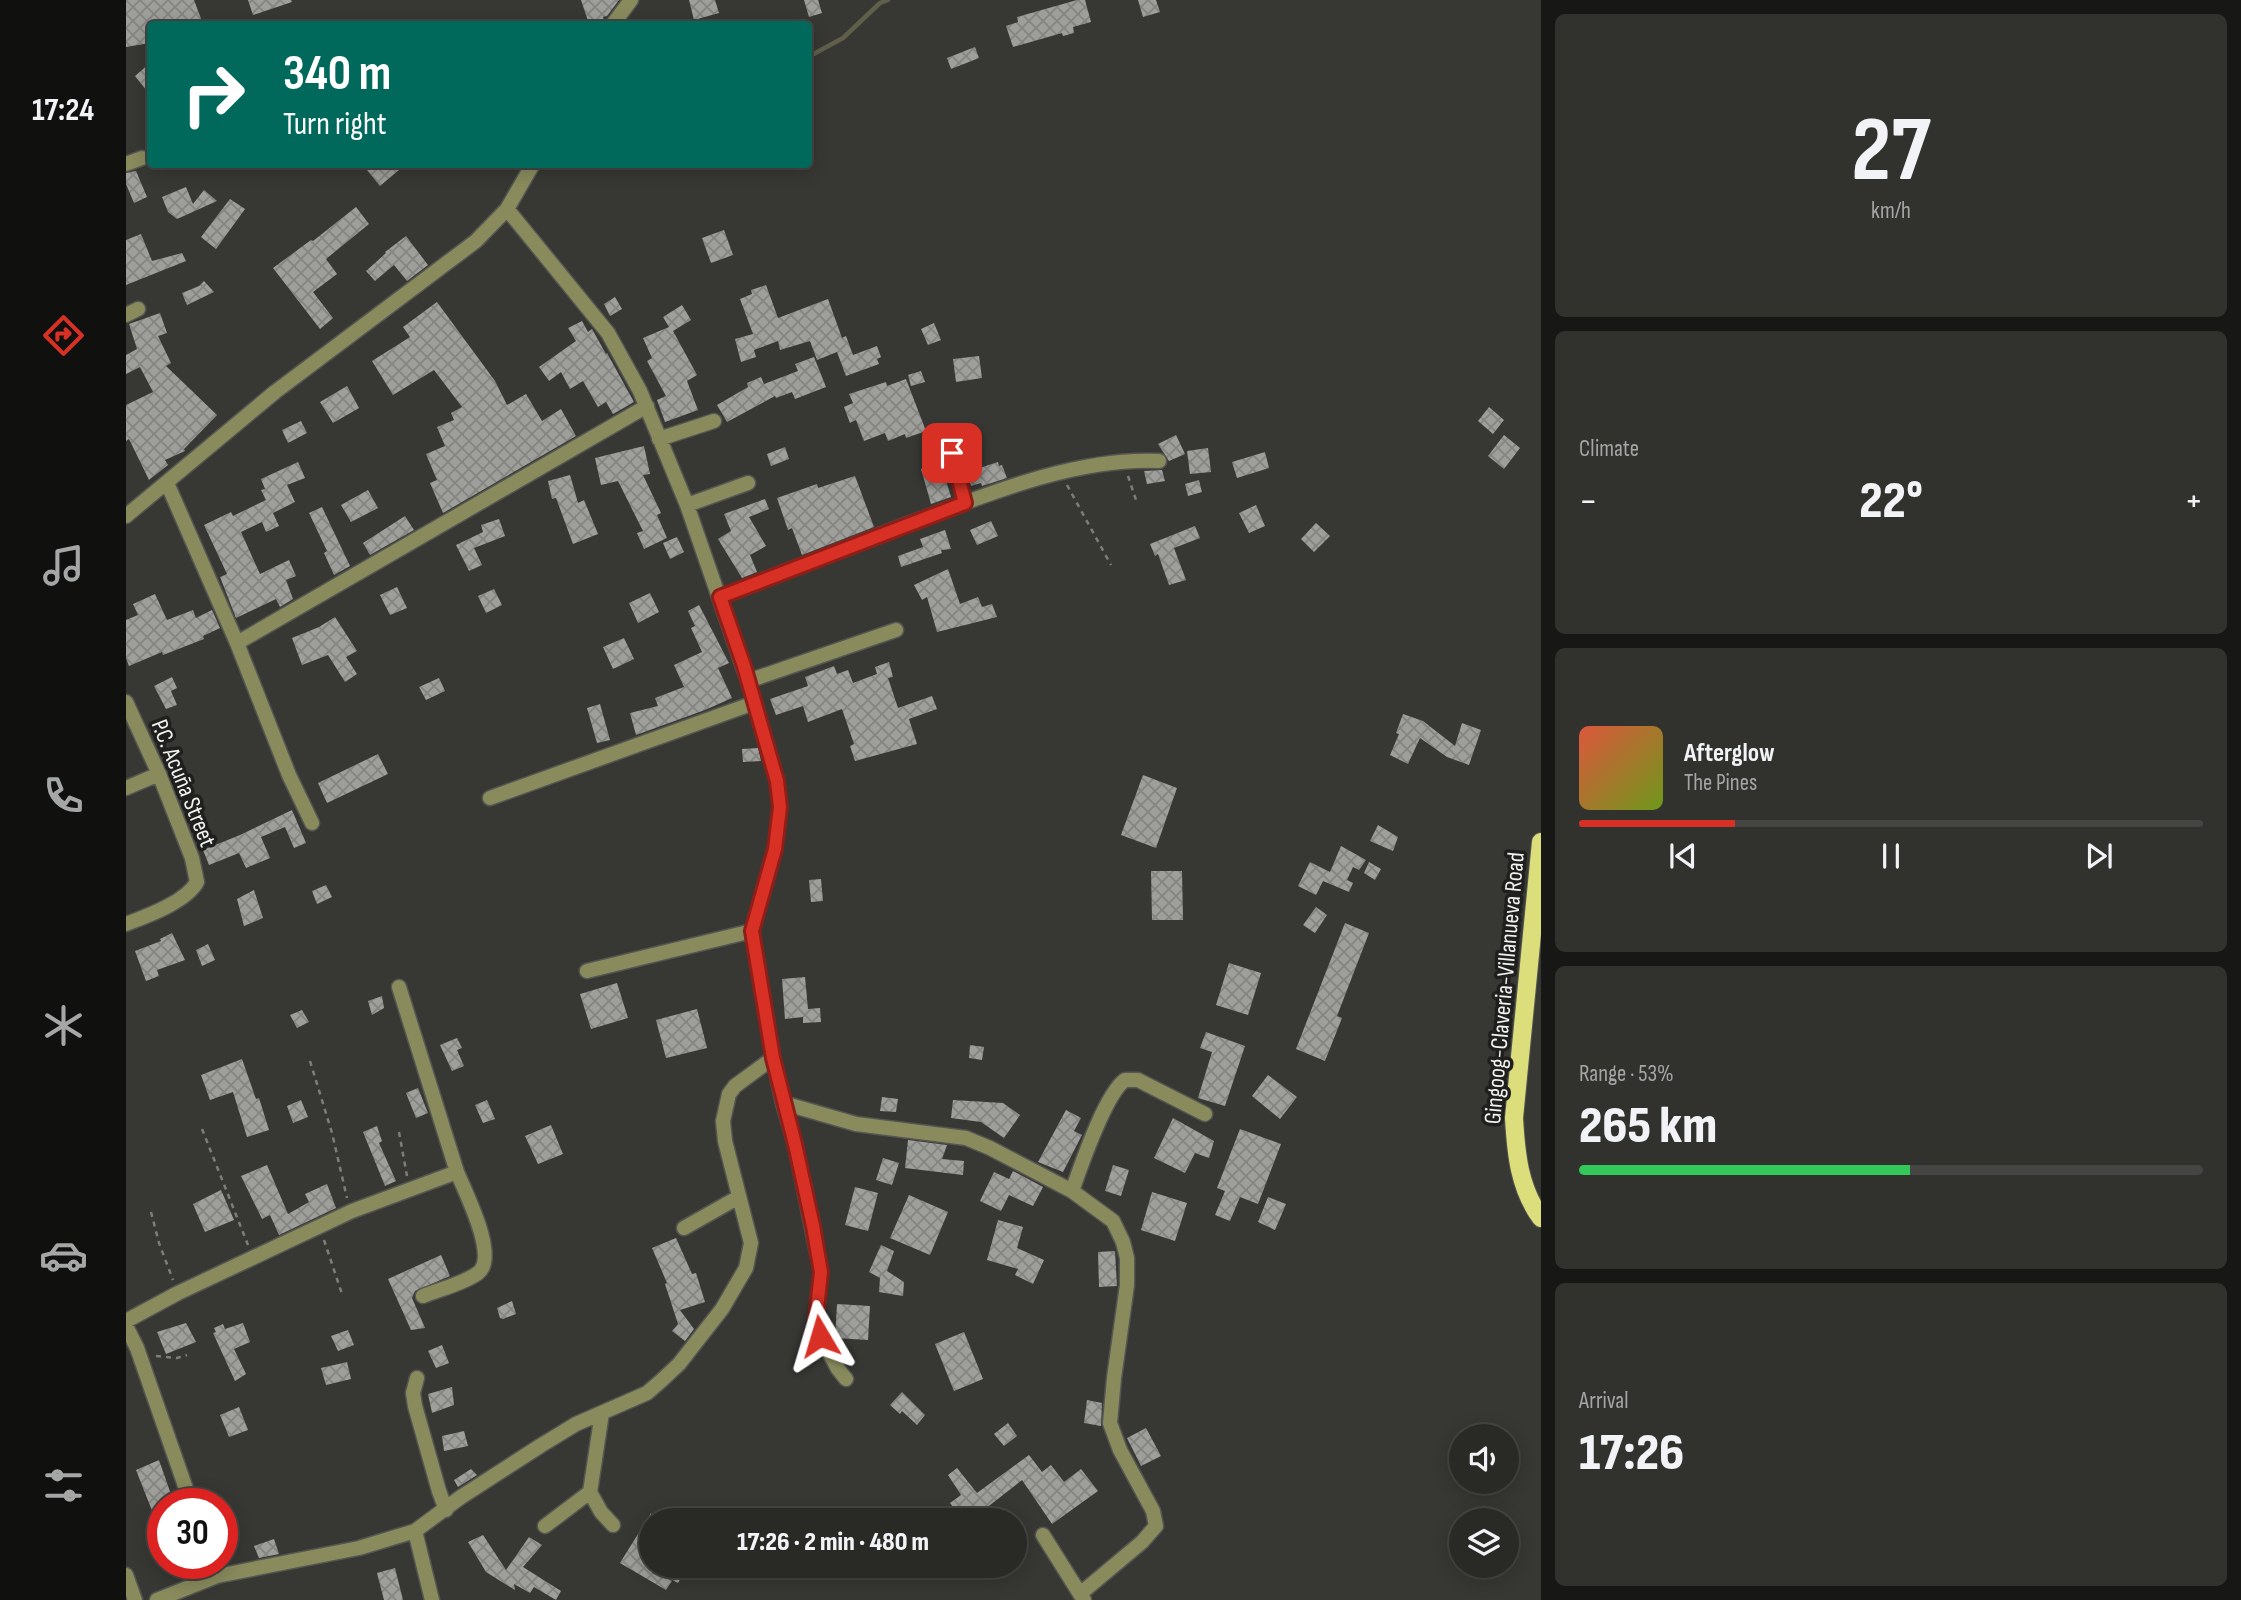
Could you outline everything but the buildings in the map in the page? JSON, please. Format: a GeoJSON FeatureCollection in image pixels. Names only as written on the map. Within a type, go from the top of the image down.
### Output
{"type":"FeatureCollection","features":[{"type":"Feature","properties":{"kind":"main road","name":"Gingoog-Claveria-Villanueva Road"},"geometry":{"type":"LineString","coordinates":[[1541,842],[1514,1118],[1521,1175],[1541,1218]]}},
{"type":"Feature","properties":{"kind":"street"},"geometry":{"type":"LineString","coordinates":[[615,21],[631,0]]}},
{"type":"Feature","properties":{"kind":"street"},"geometry":{"type":"LineString","coordinates":[[126,164],[142,158]]}},
{"type":"Feature","properties":{"kind":"street"},"geometry":{"type":"LineString","coordinates":[[126,516],[275,393],[476,241],[508,209],[531,168]]}},
{"type":"Feature","properties":{"kind":"street"},"geometry":{"type":"LineString","coordinates":[[508,209],[608,333],[647,406],[720,597],[777,781],[780,807],[775,849],[752,931],[773,1058],[795,1144],[821,1272],[816,1318],[820,1336],[846,1379]]}},
{"type":"Feature","properties":{"kind":"street"},"geometry":{"type":"LineString","coordinates":[[237,643],[647,406]]}},
{"type":"Feature","properties":{"kind":"street"},"geometry":{"type":"LineString","coordinates":[[659,439],[714,421]]}},
{"type":"Feature","properties":{"kind":"street"},"geometry":{"type":"LineString","coordinates":[[947,432],[965,503]]}},
{"type":"Feature","properties":{"kind":"street"},"geometry":{"type":"LineString","coordinates":[[720,597],[965,503],[1060,472],[1122,460],[1158,461]]}},
{"type":"Feature","properties":{"kind":"street"},"geometry":{"type":"LineString","coordinates":[[167,483],[237,643],[266,721],[312,823]]}},
{"type":"Feature","properties":{"kind":"street"},"geometry":{"type":"LineString","coordinates":[[687,505],[748,483]]}},
{"type":"Feature","properties":{"kind":"street"},"geometry":{"type":"LineString","coordinates":[[748,681],[896,630]]}},
{"type":"Feature","properties":{"kind":"street","name":"P.C. Acuña Street"},"geometry":{"type":"LineString","coordinates":[[126,702],[159,774],[192,858],[197,883],[192,891],[151,914],[126,924]]}},
{"type":"Feature","properties":{"kind":"street"},"geometry":{"type":"LineString","coordinates":[[490,798],[754,703]]}},
{"type":"Feature","properties":{"kind":"street"},"geometry":{"type":"LineString","coordinates":[[126,788],[159,774]]}},
{"type":"Feature","properties":{"kind":"street"},"geometry":{"type":"LineString","coordinates":[[587,971],[752,931]]}},
{"type":"Feature","properties":{"kind":"street"},"geometry":{"type":"LineString","coordinates":[[398,987],[457,1172],[486,1249],[484,1266],[466,1279],[423,1296]]}},
{"type":"Feature","properties":{"kind":"street"},"geometry":{"type":"LineString","coordinates":[[238,1566],[359,1548],[415,1531],[576,1424],[647,1393],[680,1364],[722,1309],[746,1268],[751,1243],[737,1198],[724,1141],[723,1121],[729,1094],[735,1086],[773,1058]]}},
{"type":"Feature","properties":{"kind":"street"},"geometry":{"type":"LineString","coordinates":[[1072,1191],[1095,1132],[1121,1083],[1131,1079],[1138,1080],[1205,1114]]}},
{"type":"Feature","properties":{"kind":"street"},"geometry":{"type":"LineString","coordinates":[[783,1103],[856,1124],[966,1138],[1072,1191],[1113,1221],[1127,1258],[1127,1285],[1110,1423],[1120,1450],[1153,1511],[1156,1526],[1082,1597],[1042,1535]]}},
{"type":"Feature","properties":{"kind":"street"},"geometry":{"type":"LineString","coordinates":[[126,1321],[178,1293],[352,1211],[457,1172]]}},
{"type":"Feature","properties":{"kind":"street"},"geometry":{"type":"LineString","coordinates":[[684,1228],[737,1198]]}},
{"type":"Feature","properties":{"kind":"street"},"geometry":{"type":"LineString","coordinates":[[126,1326],[186,1488]]}},
{"type":"Feature","properties":{"kind":"street"},"geometry":{"type":"LineString","coordinates":[[417,1378],[413,1392],[415,1406],[446,1510]]}},
{"type":"Feature","properties":{"kind":"street"},"geometry":{"type":"LineString","coordinates":[[602,1413],[590,1492],[601,1512],[613,1525]]}},
{"type":"Feature","properties":{"kind":"street"},"geometry":{"type":"LineString","coordinates":[[545,1526],[590,1492]]}},
{"type":"Feature","properties":{"kind":"street"},"geometry":{"type":"LineString","coordinates":[[415,1531],[432,1600]]}},
{"type":"Feature","properties":{"kind":"street"},"geometry":{"type":"LineString","coordinates":[[126,1575],[135,1600]]}},
{"type":"Feature","properties":{"kind":"street"},"geometry":{"type":"LineString","coordinates":[[157,1600],[196,1579]]}},
{"type":"Feature","properties":{"kind":"path"},"geometry":{"type":"LineString","coordinates":[[1122,460],[1137,503]]}},
{"type":"Feature","properties":{"kind":"path"},"geometry":{"type":"LineString","coordinates":[[1060,472],[1111,565]]}},
{"type":"Feature","properties":{"kind":"path"},"geometry":{"type":"LineString","coordinates":[[310,1061],[352,1211]]}},
{"type":"Feature","properties":{"kind":"path"},"geometry":{"type":"LineString","coordinates":[[202,1129],[253,1258]]}},
{"type":"Feature","properties":{"kind":"path"},"geometry":{"type":"LineString","coordinates":[[399,1132],[409,1190]]}},
{"type":"Feature","properties":{"kind":"path"},"geometry":{"type":"LineString","coordinates":[[151,1212],[159,1243],[178,1293]]}},
{"type":"Feature","properties":{"kind":"path"},"geometry":{"type":"LineString","coordinates":[[319,1227],[342,1294]]}},
{"type":"Feature","properties":{"kind":"path"},"geometry":{"type":"LineString","coordinates":[[136,1348],[167,1358],[187,1354]]}},
{"type":"Feature","properties":{"kind":"waterway"},"geometry":{"type":"LineString","coordinates":[[812,55],[843,38],[880,3],[888,0]]}},
{"type":"Feature","properties":{"kind":"route"},"geometry":{"type":"LineString","coordinates":[[820,1336],[816,1304],[821,1272],[795,1144],[773,1058],[752,931],[775,849],[780,807],[777,781],[744,666],[720,597],[965,503],[952,453]]}}]}
